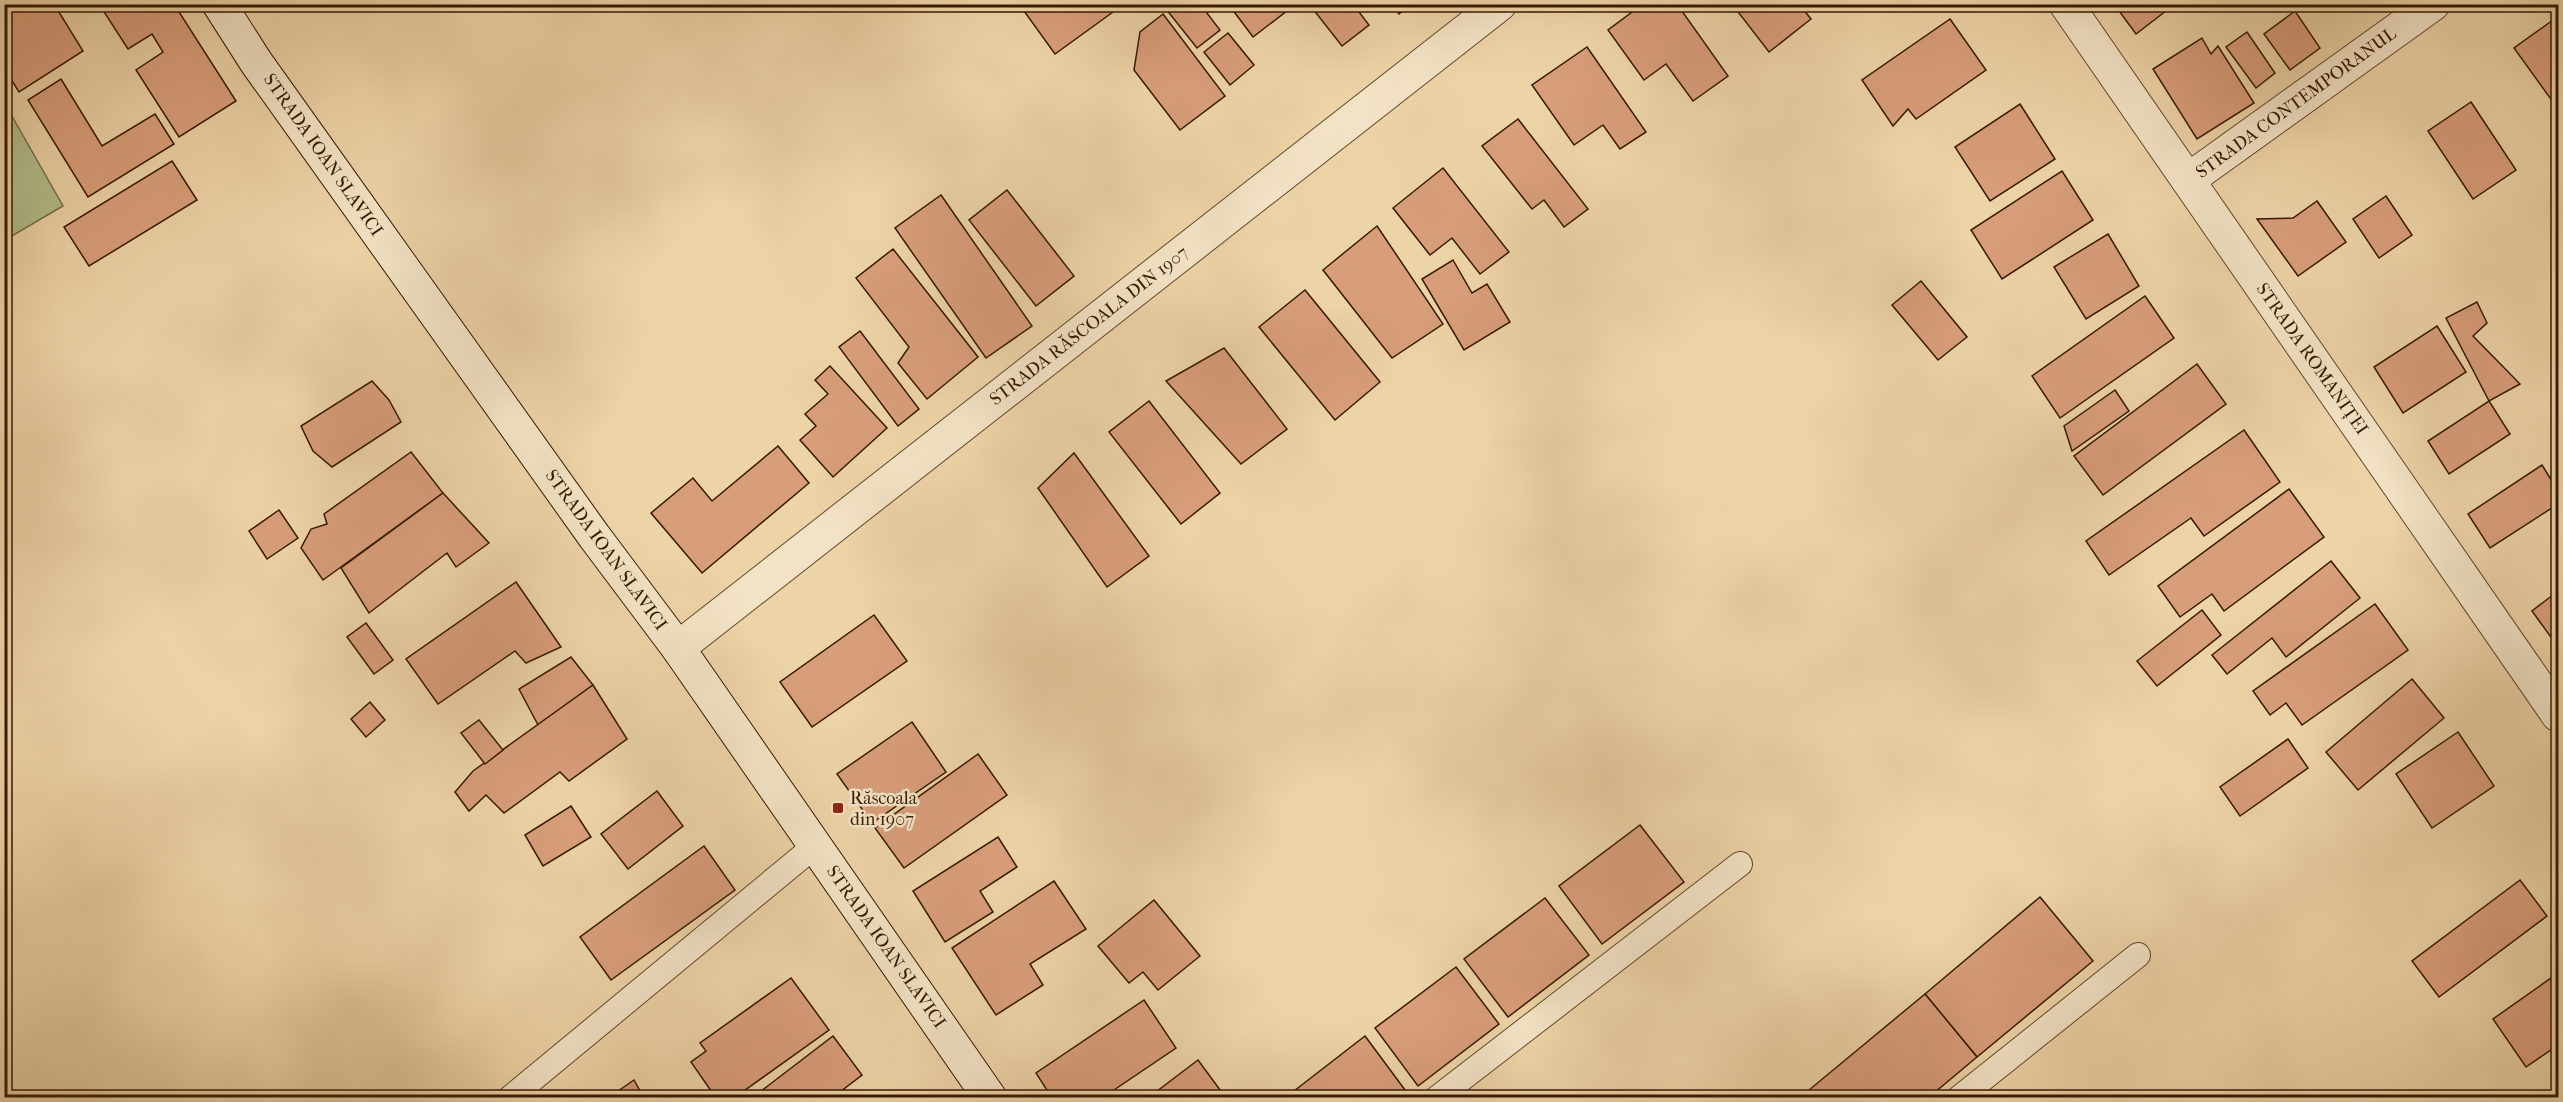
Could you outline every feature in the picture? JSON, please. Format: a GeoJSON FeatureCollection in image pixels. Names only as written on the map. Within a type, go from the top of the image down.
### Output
{"type":"FeatureCollection","features":[{"type":"Feature","properties":{"kind":"street","name":"STRADA IOAN SLAVICI"},"geometry":{"type":"LineString","coordinates":[[219,4],[256,62],[594,536],[678,648],[990,1098]]}},
{"type":"Feature","properties":{"kind":"street","name":"STRADA RĂSCOALA DIN 1907"},"geometry":{"type":"LineString","coordinates":[[678,648],[1500,4]]}},
{"type":"Feature","properties":{"kind":"street","name":"STRADA ROMANIȚEI"},"geometry":{"type":"LineString","coordinates":[[2066,4],[2559,715]]}},
{"type":"Feature","properties":{"kind":"street","name":"STRADA CONTEMPORANUL"},"geometry":{"type":"LineString","coordinates":[[2188,180],[2433,4]]}},
{"type":"Feature","properties":{"kind":"lane"},"geometry":{"type":"LineString","coordinates":[[510,1098],[816,845]]}},
{"type":"Feature","properties":{"kind":"lane"},"geometry":{"type":"LineString","coordinates":[[1437,1098],[1740,864]]}},
{"type":"Feature","properties":{"kind":"lane"},"geometry":{"type":"LineString","coordinates":[[1959,1098],[2138,955]]}},
{"type":"Feature","properties":{"kind":"green space"},"geometry":{"type":"Polygon","coordinates":[[[4,102],[63,206],[5,240],[4,240],[4,102]]]}},
{"type":"Feature","properties":{"kind":"building"},"geometry":{"type":"Polygon","coordinates":[[[4,4],[54,4],[83,51],[19,92],[4,68],[4,4]]]}},
{"type":"Feature","properties":{"kind":"building"},"geometry":{"type":"Polygon","coordinates":[[[99,4],[174,4],[236,101],[179,137],[136,70],[163,52],[152,34],[128,49],[99,4]]]}},
{"type":"Feature","properties":{"kind":"building"},"geometry":{"type":"Polygon","coordinates":[[[1019,4],[1124,4],[1055,54],[1019,4]]]}},
{"type":"Feature","properties":{"kind":"building"},"geometry":{"type":"Polygon","coordinates":[[[1162,4],[1200,4],[1220,30],[1197,48],[1162,4]]]}},
{"type":"Feature","properties":{"kind":"building"},"geometry":{"type":"Polygon","coordinates":[[[1238,4],[1296,4],[1253,37],[1232,9],[1238,4]]]}},
{"type":"Feature","properties":{"kind":"building"},"geometry":{"type":"Polygon","coordinates":[[[1309,4],[1353,4],[1369,25],[1342,46],[1309,4]]]}},
{"type":"Feature","properties":{"kind":"building"},"geometry":{"type":"Polygon","coordinates":[[[1391,4],[1411,4],[1399,14],[1391,4]]]}},
{"type":"Feature","properties":{"kind":"building"},"geometry":{"type":"Polygon","coordinates":[[[1643,4],[1677,4],[1728,76],[1693,101],[1666,64],[1644,80],[1608,30],[1643,4]]]}},
{"type":"Feature","properties":{"kind":"building"},"geometry":{"type":"Polygon","coordinates":[[[1732,4],[1799,4],[1811,19],[1769,52],[1732,4]]]}},
{"type":"Feature","properties":{"kind":"building"},"geometry":{"type":"Polygon","coordinates":[[[2114,4],[2175,4],[2136,34],[2114,4]]]}},
{"type":"Feature","properties":{"kind":"building"},"geometry":{"type":"Polygon","coordinates":[[[2295,11],[2320,48],[2290,70],[2264,34],[2295,11]]]}},
{"type":"Feature","properties":{"kind":"building"},"geometry":{"type":"Polygon","coordinates":[[[1163,14],[1225,96],[1180,130],[1134,70],[1140,32],[1163,14]]]}},
{"type":"Feature","properties":{"kind":"building"},"geometry":{"type":"Polygon","coordinates":[[[1950,19],[1986,70],[1916,119],[1908,109],[1893,126],[1862,80],[1950,19]]]}},
{"type":"Feature","properties":{"kind":"building"},"geometry":{"type":"Polygon","coordinates":[[[2553,20],[2558,27],[2558,109],[2514,48],[2553,20]]]}},
{"type":"Feature","properties":{"kind":"building"},"geometry":{"type":"Polygon","coordinates":[[[2247,32],[2275,73],[2256,88],[2226,47],[2247,32]]]}},
{"type":"Feature","properties":{"kind":"building"},"geometry":{"type":"Polygon","coordinates":[[[1228,33],[1254,65],[1230,85],[1204,52],[1228,33]]]}},
{"type":"Feature","properties":{"kind":"building"},"geometry":{"type":"Polygon","coordinates":[[[2202,38],[2211,54],[2218,46],[2254,103],[2197,139],[2153,69],[2202,38]]]}},
{"type":"Feature","properties":{"kind":"building"},"geometry":{"type":"Polygon","coordinates":[[[1587,47],[1646,132],[1620,149],[1603,125],[1574,145],[1532,85],[1587,47]]]}},
{"type":"Feature","properties":{"kind":"building"},"geometry":{"type":"Polygon","coordinates":[[[61,79],[102,146],[155,114],[174,144],[88,197],[28,100],[61,79]]]}},
{"type":"Feature","properties":{"kind":"building"},"geometry":{"type":"Polygon","coordinates":[[[2471,102],[2516,170],[2473,199],[2428,131],[2471,102]]]}},
{"type":"Feature","properties":{"kind":"building"},"geometry":{"type":"Polygon","coordinates":[[[2020,104],[2055,159],[1990,201],[1955,147],[2020,104]]]}},
{"type":"Feature","properties":{"kind":"building"},"geometry":{"type":"Polygon","coordinates":[[[1518,119],[1588,209],[1564,227],[1544,200],[1532,209],[1482,146],[1518,119]]]}},
{"type":"Feature","properties":{"kind":"building"},"geometry":{"type":"Polygon","coordinates":[[[172,161],[197,200],[89,266],[64,227],[172,161]]]}},
{"type":"Feature","properties":{"kind":"building"},"geometry":{"type":"Polygon","coordinates":[[[1443,168],[1509,252],[1480,274],[1452,238],[1430,255],[1393,208],[1443,168]]]}},
{"type":"Feature","properties":{"kind":"building"},"geometry":{"type":"Polygon","coordinates":[[[2062,171],[2093,220],[2002,279],[1971,230],[2062,171]]]}},
{"type":"Feature","properties":{"kind":"building"},"geometry":{"type":"Polygon","coordinates":[[[1007,190],[1074,276],[1036,306],[969,220],[1007,190]]]}},
{"type":"Feature","properties":{"kind":"building"},"geometry":{"type":"Polygon","coordinates":[[[941,195],[1032,326],[986,358],[895,228],[941,195]]]}},
{"type":"Feature","properties":{"kind":"building"},"geometry":{"type":"Polygon","coordinates":[[[2386,196],[2412,235],[2379,258],[2353,219],[2386,196]]]}},
{"type":"Feature","properties":{"kind":"building"},"geometry":{"type":"Polygon","coordinates":[[[2317,201],[2346,242],[2298,276],[2257,219],[2293,218],[2317,201]]]}},
{"type":"Feature","properties":{"kind":"building"},"geometry":{"type":"Polygon","coordinates":[[[1377,226],[1443,324],[1392,358],[1323,270],[1377,226]]]}},
{"type":"Feature","properties":{"kind":"building"},"geometry":{"type":"Polygon","coordinates":[[[2108,234],[2139,286],[2086,319],[2054,267],[2108,234]]]}},
{"type":"Feature","properties":{"kind":"building"},"geometry":{"type":"Polygon","coordinates":[[[893,249],[978,357],[927,399],[898,363],[909,347],[856,278],[893,249]]]}},
{"type":"Feature","properties":{"kind":"building"},"geometry":{"type":"Polygon","coordinates":[[[1453,260],[1472,293],[1487,284],[1510,322],[1464,350],[1422,279],[1453,260]]]}},
{"type":"Feature","properties":{"kind":"building"},"geometry":{"type":"Polygon","coordinates":[[[1921,281],[1967,337],[1938,360],[1892,305],[1921,281]]]}},
{"type":"Feature","properties":{"kind":"building"},"geometry":{"type":"Polygon","coordinates":[[[1305,290],[1380,382],[1335,420],[1259,327],[1305,290]]]}},
{"type":"Feature","properties":{"kind":"building"},"geometry":{"type":"Polygon","coordinates":[[[2145,296],[2174,338],[2060,418],[2032,376],[2145,296]]]}},
{"type":"Feature","properties":{"kind":"building"},"geometry":{"type":"Polygon","coordinates":[[[2477,302],[2487,323],[2473,336],[2520,384],[2489,401],[2446,318],[2477,302]]]}},
{"type":"Feature","properties":{"kind":"building"},"geometry":{"type":"Polygon","coordinates":[[[2437,326],[2466,372],[2403,413],[2374,367],[2437,326]]]}},
{"type":"Feature","properties":{"kind":"building"},"geometry":{"type":"Polygon","coordinates":[[[860,331],[919,409],[898,426],[839,347],[860,331]]]}},
{"type":"Feature","properties":{"kind":"building"},"geometry":{"type":"Polygon","coordinates":[[[1224,348],[1287,429],[1241,464],[1166,381],[1224,348]]]}},
{"type":"Feature","properties":{"kind":"building"},"geometry":{"type":"Polygon","coordinates":[[[2197,364],[2226,404],[2103,495],[2074,456],[2197,364]]]}},
{"type":"Feature","properties":{"kind":"building"},"geometry":{"type":"Polygon","coordinates":[[[830,366],[887,428],[833,477],[800,440],[816,426],[805,414],[828,394],[815,380],[830,366]]]}},
{"type":"Feature","properties":{"kind":"building"},"geometry":{"type":"Polygon","coordinates":[[[372,381],[389,400],[401,422],[332,467],[313,451],[301,426],[372,381]]]}},
{"type":"Feature","properties":{"kind":"building"},"geometry":{"type":"Polygon","coordinates":[[[2115,390],[2129,411],[2072,451],[2064,426],[2115,390]]]}},
{"type":"Feature","properties":{"kind":"building"},"geometry":{"type":"Polygon","coordinates":[[[1149,401],[1220,493],[1181,524],[1109,432],[1149,401]]]}},
{"type":"Feature","properties":{"kind":"building"},"geometry":{"type":"Polygon","coordinates":[[[2489,401],[2510,434],[2449,474],[2428,441],[2489,401]]]}},
{"type":"Feature","properties":{"kind":"building"},"geometry":{"type":"Polygon","coordinates":[[[2244,430],[2280,482],[2204,536],[2191,518],[2109,575],[2086,541],[2244,430]]]}},
{"type":"Feature","properties":{"kind":"building"},"geometry":{"type":"Polygon","coordinates":[[[778,446],[809,483],[702,573],[651,513],[693,478],[712,501],[778,446]]]}},
{"type":"Feature","properties":{"kind":"building"},"geometry":{"type":"Polygon","coordinates":[[[411,452],[443,493],[323,580],[301,548],[311,529],[327,524],[324,514],[411,452]]]}},
{"type":"Feature","properties":{"kind":"building"},"geometry":{"type":"Polygon","coordinates":[[[1074,453],[1149,556],[1107,587],[1038,488],[1074,453]]]}},
{"type":"Feature","properties":{"kind":"building"},"geometry":{"type":"Polygon","coordinates":[[[2542,465],[2558,491],[2558,504],[2490,548],[2468,514],[2542,465]]]}},
{"type":"Feature","properties":{"kind":"building"},"geometry":{"type":"Polygon","coordinates":[[[2289,489],[2324,537],[2224,611],[2212,594],[2180,617],[2158,586],[2289,489]]]}},
{"type":"Feature","properties":{"kind":"building"},"geometry":{"type":"Polygon","coordinates":[[[443,493],[489,543],[456,567],[447,553],[369,613],[341,568],[443,493]]]}},
{"type":"Feature","properties":{"kind":"building"},"geometry":{"type":"Polygon","coordinates":[[[279,510],[298,538],[267,559],[249,531],[279,510]]]}},
{"type":"Feature","properties":{"kind":"building"},"geometry":{"type":"Polygon","coordinates":[[[2331,561],[2360,598],[2286,657],[2272,638],[2227,674],[2212,655],[2331,561]]]}},
{"type":"Feature","properties":{"kind":"building"},"geometry":{"type":"Polygon","coordinates":[[[516,582],[561,647],[526,663],[515,651],[438,704],[406,659],[516,582]]]}},
{"type":"Feature","properties":{"kind":"building"},"geometry":{"type":"Polygon","coordinates":[[[2558,591],[2558,647],[2532,611],[2558,591]]]}},
{"type":"Feature","properties":{"kind":"building"},"geometry":{"type":"Polygon","coordinates":[[[2375,604],[2408,650],[2302,725],[2286,703],[2270,715],[2253,691],[2375,604]]]}},
{"type":"Feature","properties":{"kind":"building"},"geometry":{"type":"Polygon","coordinates":[[[2202,610],[2221,635],[2157,686],[2137,661],[2202,610]]]}},
{"type":"Feature","properties":{"kind":"building"},"geometry":{"type":"Polygon","coordinates":[[[874,615],[907,661],[812,727],[780,682],[874,615]]]}},
{"type":"Feature","properties":{"kind":"building"},"geometry":{"type":"Polygon","coordinates":[[[366,623],[393,660],[374,674],[347,637],[366,623]]]}},
{"type":"Feature","properties":{"kind":"building"},"geometry":{"type":"Polygon","coordinates":[[[571,657],[593,685],[538,725],[519,689],[571,657]]]}},
{"type":"Feature","properties":{"kind":"building"},"geometry":{"type":"Polygon","coordinates":[[[2412,679],[2444,718],[2358,790],[2326,752],[2412,679]]]}},
{"type":"Feature","properties":{"kind":"building"},"geometry":{"type":"Polygon","coordinates":[[[593,685],[627,739],[569,781],[560,772],[504,813],[486,795],[469,811],[455,792],[473,771],[593,685]]]}},
{"type":"Feature","properties":{"kind":"building"},"geometry":{"type":"Polygon","coordinates":[[[370,702],[385,720],[366,737],[351,719],[370,702]]]}},
{"type":"Feature","properties":{"kind":"building"},"geometry":{"type":"Polygon","coordinates":[[[479,720],[503,750],[485,764],[461,733],[479,720]]]}},
{"type":"Feature","properties":{"kind":"building"},"geometry":{"type":"Polygon","coordinates":[[[912,722],[946,772],[872,823],[837,774],[912,722]]]}},
{"type":"Feature","properties":{"kind":"building"},"geometry":{"type":"Polygon","coordinates":[[[2458,732],[2494,786],[2432,828],[2396,774],[2458,732]]]}},
{"type":"Feature","properties":{"kind":"building"},"geometry":{"type":"Polygon","coordinates":[[[2288,739],[2308,768],[2240,816],[2220,787],[2288,739]]]}},
{"type":"Feature","properties":{"kind":"building"},"geometry":{"type":"Polygon","coordinates":[[[978,754],[1007,795],[904,868],[875,828],[978,754]]]}},
{"type":"Feature","properties":{"kind":"building"},"geometry":{"type":"Polygon","coordinates":[[[657,791],[683,826],[628,869],[601,834],[657,791]]]}},
{"type":"Feature","properties":{"kind":"building"},"geometry":{"type":"Polygon","coordinates":[[[571,806],[591,837],[543,866],[525,835],[571,806]]]}},
{"type":"Feature","properties":{"kind":"building"},"geometry":{"type":"Polygon","coordinates":[[[1640,825],[1684,882],[1602,944],[1559,886],[1640,825]]]}},
{"type":"Feature","properties":{"kind":"building"},"geometry":{"type":"Polygon","coordinates":[[[998,837],[1017,867],[980,891],[993,912],[945,942],[913,891],[998,837]]]}},
{"type":"Feature","properties":{"kind":"building"},"geometry":{"type":"Polygon","coordinates":[[[704,846],[735,890],[611,980],[580,937],[704,846]]]}},
{"type":"Feature","properties":{"kind":"building"},"geometry":{"type":"Polygon","coordinates":[[[2520,880],[2547,916],[2439,997],[2412,961],[2520,880]]]}},
{"type":"Feature","properties":{"kind":"building"},"geometry":{"type":"Polygon","coordinates":[[[1054,881],[1086,929],[1030,964],[1043,985],[996,1015],[952,948],[1054,881]]]}},
{"type":"Feature","properties":{"kind":"building"},"geometry":{"type":"Polygon","coordinates":[[[2040,897],[2093,961],[1977,1057],[1925,994],[2040,897]]]}},
{"type":"Feature","properties":{"kind":"building"},"geometry":{"type":"Polygon","coordinates":[[[1545,898],[1589,955],[1508,1017],[1464,959],[1545,898]]]}},
{"type":"Feature","properties":{"kind":"building"},"geometry":{"type":"Polygon","coordinates":[[[1154,900],[1200,956],[1158,990],[1143,972],[1129,983],[1098,946],[1154,900]]]}},
{"type":"Feature","properties":{"kind":"building"},"geometry":{"type":"Polygon","coordinates":[[[1456,967],[1499,1024],[1418,1086],[1375,1028],[1456,967]]]}},
{"type":"Feature","properties":{"kind":"building"},"geometry":{"type":"Polygon","coordinates":[[[2558,973],[2558,1045],[2526,1067],[2493,1019],[2558,973]]]}},
{"type":"Feature","properties":{"kind":"building"},"geometry":{"type":"Polygon","coordinates":[[[791,978],[829,1030],[734,1098],[716,1098],[691,1062],[706,1051],[700,1043],[791,978]]]}},
{"type":"Feature","properties":{"kind":"building"},"geometry":{"type":"Polygon","coordinates":[[[1925,994],[1977,1057],[1928,1098],[1815,1098],[1809,1090],[1925,994]]]}},
{"type":"Feature","properties":{"kind":"building"},"geometry":{"type":"Polygon","coordinates":[[[1144,1000],[1176,1048],[1102,1098],[1052,1098],[1036,1073],[1144,1000]]]}},
{"type":"Feature","properties":{"kind":"building"},"geometry":{"type":"Polygon","coordinates":[[[833,1036],[862,1075],[832,1098],[752,1098],[833,1036]]]}},
{"type":"Feature","properties":{"kind":"building"},"geometry":{"type":"Polygon","coordinates":[[[1365,1036],[1408,1094],[1404,1098],[1285,1098],[1365,1036]]]}},
{"type":"Feature","properties":{"kind":"building"},"geometry":{"type":"Polygon","coordinates":[[[1198,1060],[1226,1098],[1148,1098],[1198,1060]]]}},
{"type":"Feature","properties":{"kind":"building"},"geometry":{"type":"Polygon","coordinates":[[[634,1080],[644,1098],[608,1098],[634,1080]]]}},
{"type":"Feature","properties":{"kind":"place","name":"Răscoala din 1907"},"geometry":{"type":"Point","coordinates":[838,808]}}]}
